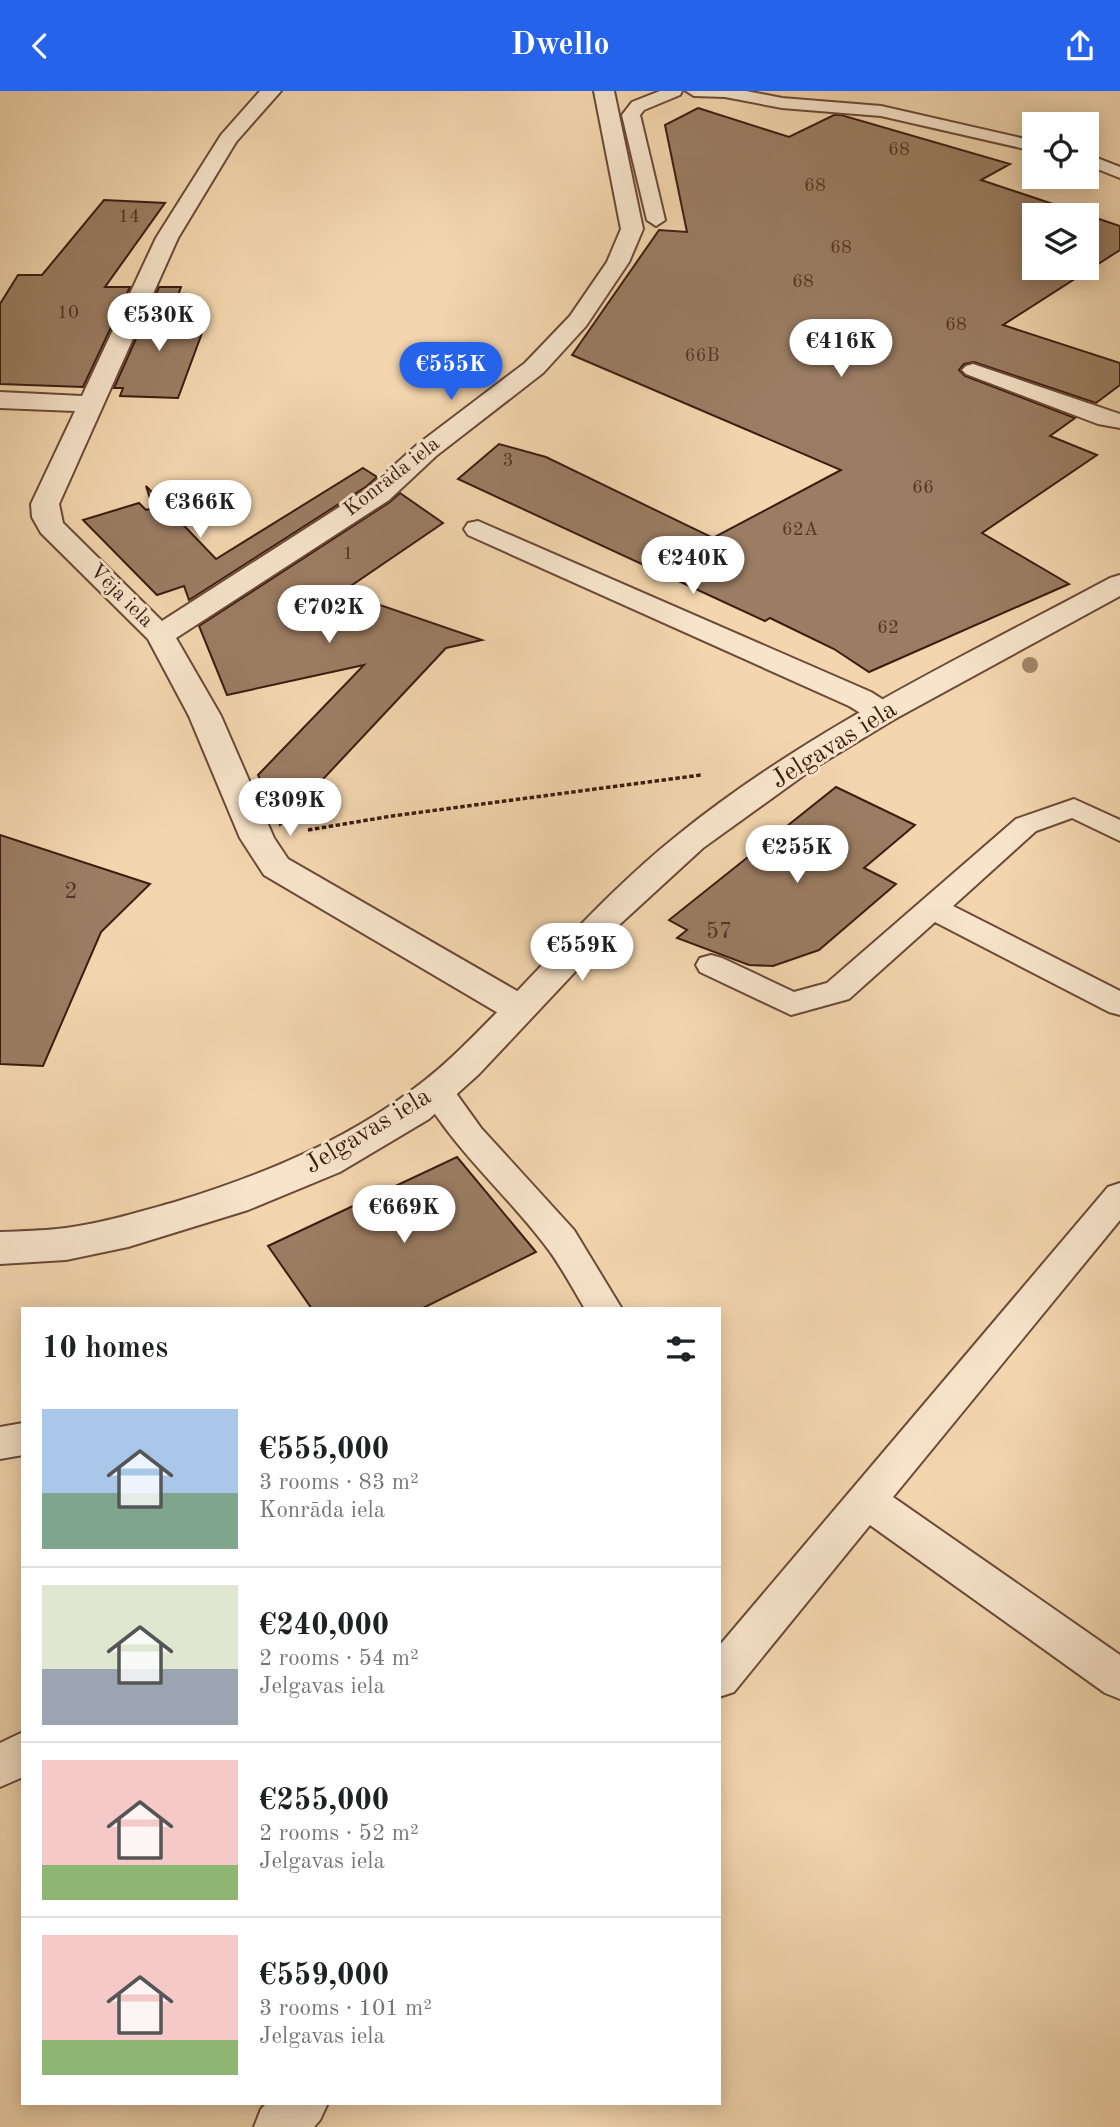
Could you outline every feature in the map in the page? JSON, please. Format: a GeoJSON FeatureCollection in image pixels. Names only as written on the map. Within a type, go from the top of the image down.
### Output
{"type":"FeatureCollection","features":[{"type":"Feature","properties":{"kind":"street","name":"Vēja iela"},"geometry":{"type":"LineString","coordinates":[[271,91],[228,139],[167,238],[45,504],[46,517],[51,527],[160,635],[205,716],[257,838],[276,867],[518,1008]]}},
{"type":"Feature","properties":{"kind":"street","name":"Konrāda iela"},"geometry":{"type":"LineString","coordinates":[[160,635],[379,493],[427,450],[534,367],[578,321],[618,262],[632,229],[604,91]]}},
{"type":"Feature","properties":{"kind":"street"},"geometry":{"type":"LineString","coordinates":[[0,400],[89,404]]}},
{"type":"Feature","properties":{"kind":"street"},"geometry":{"type":"LineString","coordinates":[[478,529],[860,699],[882,713]]}},
{"type":"Feature","properties":{"kind":"street","name":"Jelgavas iela"},"geometry":{"type":"LineString","coordinates":[[0,1248],[66,1244],[128,1231],[234,1199],[326,1162],[415,1109],[466,1065],[607,917],[691,841],[803,761],[882,713],[1120,584]]}},
{"type":"Feature","properties":{"kind":"lane"},"geometry":{"type":"LineString","coordinates":[[656,220],[631,115],[638,106],[674,91]]}},
{"type":"Feature","properties":{"kind":"lane"},"geometry":{"type":"LineString","coordinates":[[694,91],[740,93],[782,103],[881,111],[1022,143]]}},
{"type":"Feature","properties":{"kind":"lane"},"geometry":{"type":"LineString","coordinates":[[1099,164],[1120,173]]}},
{"type":"Feature","properties":{"kind":"lane"},"geometry":{"type":"LineString","coordinates":[[973,370],[1106,419],[1120,421]]}},
{"type":"Feature","properties":{"kind":"lane"},"geometry":{"type":"LineString","coordinates":[[711,965],[791,1004],[838,991],[1026,825],[1074,808],[1120,832]]}},
{"type":"Feature","properties":{"kind":"lane"},"geometry":{"type":"LineString","coordinates":[[933,908],[1120,1004]]}},
{"type":"Feature","properties":{"kind":"lane"},"geometry":{"type":"LineString","coordinates":[[436,1090],[469,1137],[561,1240],[603,1307]]}},
{"type":"Feature","properties":{"kind":"lane"},"geometry":{"type":"LineString","coordinates":[[721,1676],[1120,1196]]}},
{"type":"Feature","properties":{"kind":"lane"},"geometry":{"type":"LineString","coordinates":[[0,1443],[21,1439]]}},
{"type":"Feature","properties":{"kind":"lane"},"geometry":{"type":"LineString","coordinates":[[867,1501],[1120,1679]]}},
{"type":"Feature","properties":{"kind":"lane"},"geometry":{"type":"LineString","coordinates":[[0,1766],[21,1754]]}},
{"type":"Feature","properties":{"kind":"lane"},"geometry":{"type":"LineString","coordinates":[[279,2127],[301,2105]]}},
{"type":"Feature","properties":{"kind":"path"},"geometry":{"type":"LineString","coordinates":[[257,838],[392,816],[705,774]]}},
{"type":"Feature","properties":{"kind":"building"},"geometry":{"type":"Polygon","coordinates":[[[698,108],[789,137],[834,115],[841,115],[1010,164],[981,180],[1050,203],[1022,203],[1022,280],[1073,280],[1003,325],[1120,363],[1120,385],[1096,403],[974,362],[964,364],[959,370],[965,376],[1075,418],[1050,436],[1097,455],[982,533],[1069,584],[869,672],[834,649],[770,618],[765,621],[458,479],[499,444],[546,457],[713,538],[841,470],[572,355],[659,230],[687,232],[665,125],[698,108]]]}},
{"type":"Feature","properties":{"kind":"building"},"geometry":{"type":"Polygon","coordinates":[[[104,200],[165,203],[105,287],[130,287],[83,387],[0,384],[0,304],[18,275],[42,275],[104,200]]]}},
{"type":"Feature","properties":{"kind":"building"},"geometry":{"type":"Polygon","coordinates":[[[1099,219],[1120,226],[1120,250],[1099,263],[1099,219]]]}},
{"type":"Feature","properties":{"kind":"building"},"geometry":{"type":"Polygon","coordinates":[[[159,287],[181,287],[165,332],[202,333],[178,398],[120,396],[123,388],[114,388],[159,287]]]}},
{"type":"Feature","properties":{"kind":"building"},"geometry":{"type":"Polygon","coordinates":[[[363,468],[377,477],[367,486],[189,600],[184,586],[157,595],[83,520],[139,503],[146,510],[153,508],[146,486],[216,559],[363,468]]]}},
{"type":"Feature","properties":{"kind":"building"},"geometry":{"type":"Polygon","coordinates":[[[400,493],[443,523],[342,592],[482,640],[446,648],[280,825],[258,775],[364,665],[227,695],[199,626],[400,493]]]}},
{"type":"Feature","properties":{"kind":"building"},"geometry":{"type":"Polygon","coordinates":[[[836,787],[915,825],[864,868],[896,884],[819,950],[773,966],[749,965],[677,938],[687,930],[669,920],[836,787]]]}},
{"type":"Feature","properties":{"kind":"building"},"geometry":{"type":"Polygon","coordinates":[[[0,835],[150,884],[101,932],[43,1066],[0,1064],[0,835]]]}},
{"type":"Feature","properties":{"kind":"building"},"geometry":{"type":"Polygon","coordinates":[[[457,1157],[536,1252],[425,1307],[311,1307],[268,1246],[457,1157]]]}}]}
